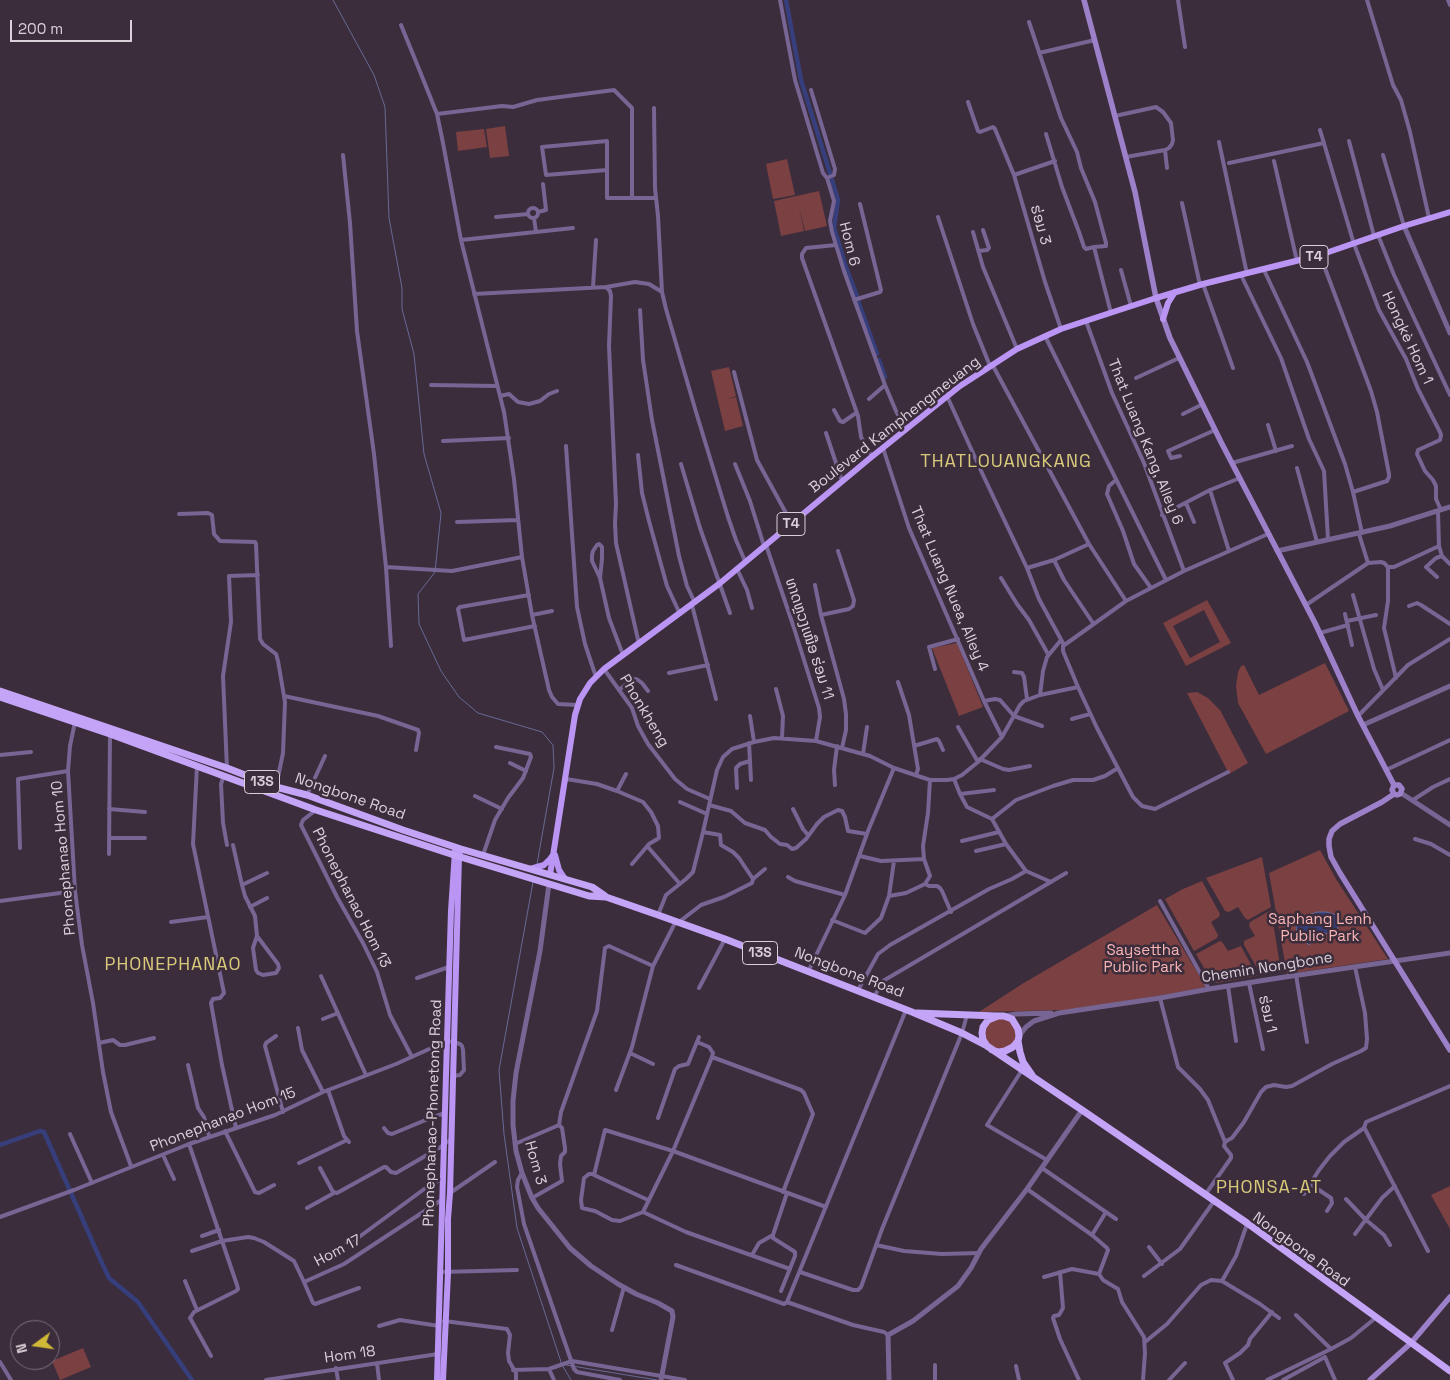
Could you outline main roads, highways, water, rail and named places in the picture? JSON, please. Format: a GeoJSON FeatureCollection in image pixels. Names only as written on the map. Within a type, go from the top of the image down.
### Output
{"type":"FeatureCollection","features":[{"type":"Feature","properties":{"kind":"highway","name":"Nongbone Road"},"geometry":{"type":"LineString","coordinates":[[0,691],[227,768],[276,787],[307,795],[458,852],[483,855],[542,877],[549,884],[589,896],[606,897],[658,915],[725,939],[962,1033],[989,1048],[1082,1110],[1313,1270],[1450,1376]]}},
{"type":"Feature","properties":{"kind":"highway","name":"Nongbone Road"},"geometry":{"type":"LineString","coordinates":[[0,697],[110,734],[316,810],[526,871]]}},
{"type":"Feature","properties":{"kind":"highway","name":"Nongbone Road"},"geometry":{"type":"LineString","coordinates":[[542,877],[550,875],[592,887],[606,897]]}},
{"type":"Feature","properties":{"kind":"highway"},"geometry":{"type":"LineString","coordinates":[[549,884],[550,875]]}},
{"type":"Feature","properties":{"kind":"highway","name":"Nongbone Road"},"geometry":{"type":"LineString","coordinates":[[909,1011],[1001,1016],[1012,1019],[1018,1029],[1023,1062],[1044,1089],[1246,1227],[1373,1320],[1450,1371]]}},
{"type":"Feature","properties":{"kind":"highway"},"geometry":{"type":"LineString","coordinates":[[1001,1016],[988,1020],[983,1027],[983,1040],[989,1048],[999,1052],[1013,1048],[1018,1039]]}},
{"type":"Feature","properties":{"kind":"main road"},"geometry":{"type":"LineString","coordinates":[[1084,0],[1135,192],[1156,298],[1163,319],[1179,358],[1215,430],[1306,604],[1358,716],[1394,786],[1392,790],[1394,794]]}},
{"type":"Feature","properties":{"kind":"main road","name":"Boulevard Kamphengmeuang"},"geometry":{"type":"LineString","coordinates":[[550,875],[578,705],[584,692],[596,677],[604,669],[719,584],[947,396],[1016,349],[1060,329],[1201,284],[1298,262],[1428,218],[1449,214]]}},
{"type":"Feature","properties":{"kind":"main road"},"geometry":{"type":"LineString","coordinates":[[1163,319],[1168,303],[1175,292]]}},
{"type":"Feature","properties":{"kind":"main road"},"geometry":{"type":"LineString","coordinates":[[1394,786],[1401,786],[1401,793],[1394,794],[1340,824],[1332,831],[1328,839],[1331,856],[1450,1050]]}},
{"type":"Feature","properties":{"kind":"main road","name":"Phonephanao-Phonetong Road"},"geometry":{"type":"LineString","coordinates":[[445,1219],[450,1193],[452,1076],[449,967],[458,852]]}},
{"type":"Feature","properties":{"kind":"main road","name":"Phonephanao-Phonetong Road"},"geometry":{"type":"LineString","coordinates":[[437,1380],[444,1273],[445,1219],[443,1178],[445,1114],[458,852]]}},
{"type":"Feature","properties":{"kind":"main road"},"geometry":{"type":"LineString","coordinates":[[526,871],[544,865],[554,852]]}},
{"type":"Feature","properties":{"kind":"main road"},"geometry":{"type":"LineString","coordinates":[[554,852],[559,870],[565,879]]}},
{"type":"Feature","properties":{"kind":"main road"},"geometry":{"type":"LineString","coordinates":[[1370,1380],[1409,1344],[1450,1297]]}},
{"type":"Feature","properties":{"kind":"main road","name":"Phonephanao-Phonetong Road"},"geometry":{"type":"LineString","coordinates":[[441,1323],[443,1380]]}},
{"type":"Feature","properties":{"kind":"water"},"geometry":{"type":"Polygon","coordinates":[[[1318,912],[1334,914],[1337,917],[1339,922],[1336,935],[1319,932],[1309,945],[1297,933],[1296,927],[1304,918],[1318,912]]]}},
{"type":"Feature","properties":{"kind":"waterway"},"geometry":{"type":"LineString","coordinates":[[333,0],[374,75],[385,107],[389,218],[402,288],[402,309],[414,354],[424,454],[441,513],[435,572],[418,594],[419,624],[441,671],[459,697],[478,713],[542,732],[553,745],[554,768],[537,864]]}},
{"type":"Feature","properties":{"kind":"waterway"},"geometry":{"type":"LineString","coordinates":[[786,0],[801,80],[830,173]]}},
{"type":"Feature","properties":{"kind":"waterway"},"geometry":{"type":"LineString","coordinates":[[832,180],[838,200],[834,228],[857,296]]}},
{"type":"Feature","properties":{"kind":"waterway"},"geometry":{"type":"LineString","coordinates":[[858,301],[877,354]]}},
{"type":"Feature","properties":{"kind":"waterway"},"geometry":{"type":"LineString","coordinates":[[879,360],[885,377]]}},
{"type":"Feature","properties":{"kind":"waterway"},"geometry":{"type":"LineString","coordinates":[[533,882],[499,1070],[504,1134],[517,1228],[562,1365],[571,1380]]}},
{"type":"Feature","properties":{"kind":"waterway"},"geometry":{"type":"LineString","coordinates":[[0,1145],[40,1131],[44,1132],[109,1278],[138,1302],[192,1380]]}},
{"type":"Feature","properties":{"kind":"waterway"},"geometry":{"type":"LineString","coordinates":[[566,1365],[657,1380]]}},
{"type":"Feature","properties":{"kind":"district","name":"THATLOUANGKANG"},"geometry":{"type":"Point","coordinates":[1006,462]}},
{"type":"Feature","properties":{"kind":"district","name":"PHONEPHANAO"},"geometry":{"type":"Point","coordinates":[173,965]}},
{"type":"Feature","properties":{"kind":"district","name":"PHONSA-AT"},"geometry":{"type":"Point","coordinates":[1269,1188]}},
{"type":"Feature","properties":{"kind":"park label","name":"Saphang Lenh Public Park"},"geometry":{"type":"Point","coordinates":[1320,928]}},
{"type":"Feature","properties":{"kind":"park label","name":"Saysettha Public Park"},"geometry":{"type":"Point","coordinates":[1143,960]}}]}
